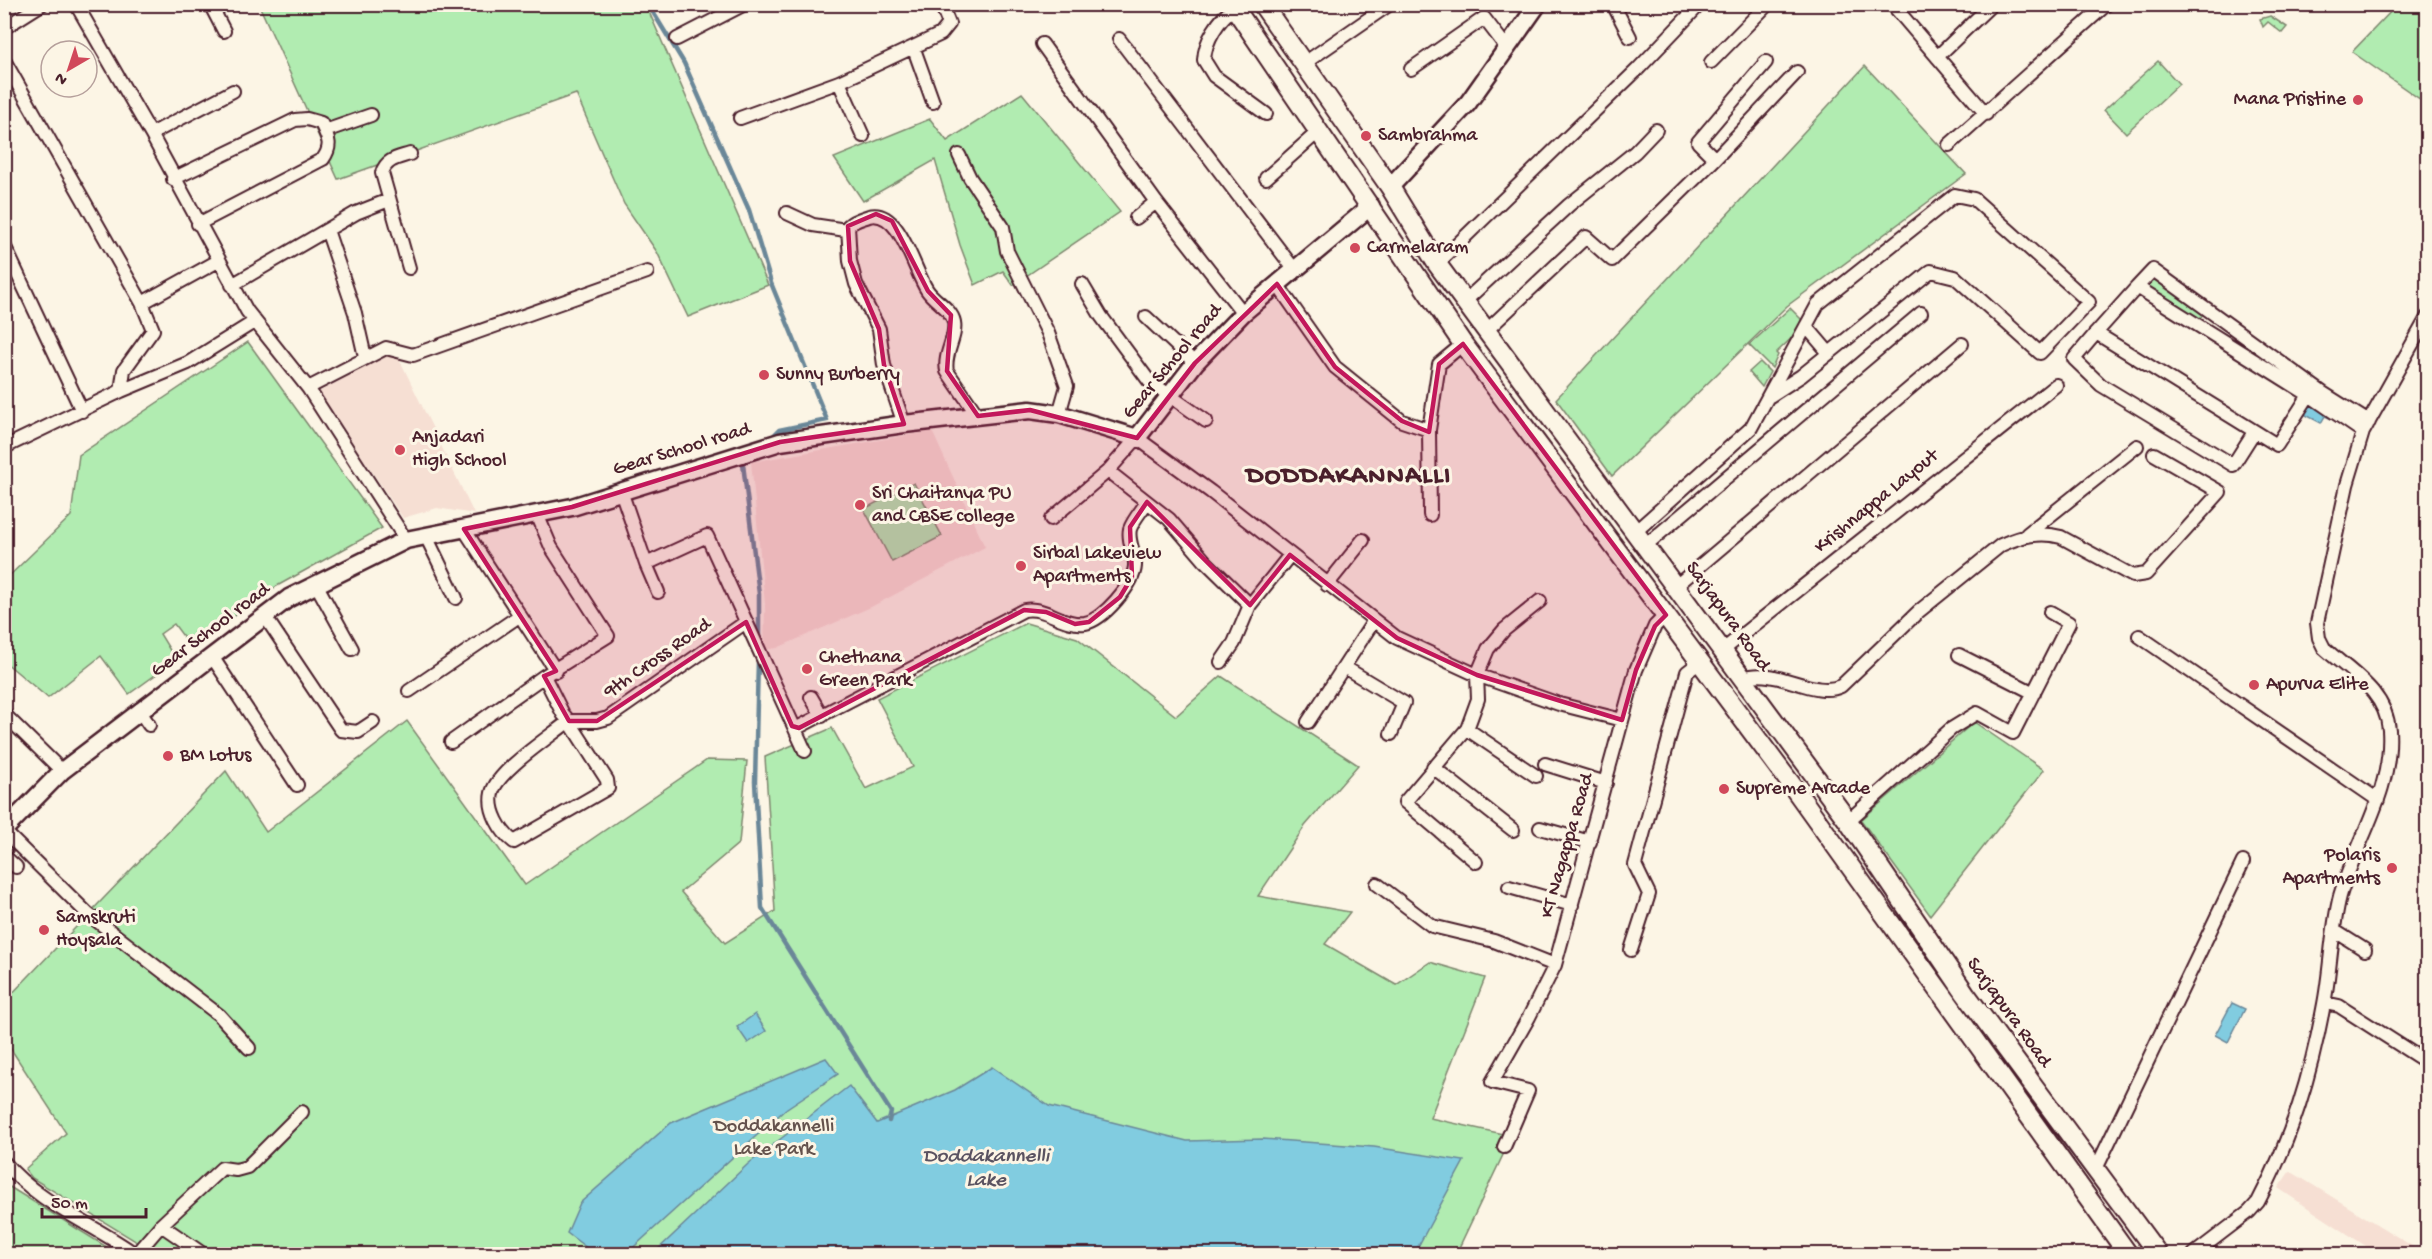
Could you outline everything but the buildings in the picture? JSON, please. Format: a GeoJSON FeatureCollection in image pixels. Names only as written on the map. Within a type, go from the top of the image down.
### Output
{"type":"FeatureCollection","features":[{"type":"Feature","properties":{"kind":"main road","name":"Sarjapura Road"},"geometry":{"type":"LineString","coordinates":[[1262,4],[1390,187],[1437,264],[1744,678],[1848,821],[1936,951],[2158,1254]]}},
{"type":"Feature","properties":{"kind":"main road"},"geometry":{"type":"LineString","coordinates":[[1390,187],[1468,103],[1539,4]]}},
{"type":"Feature","properties":{"kind":"main road"},"geometry":{"type":"LineString","coordinates":[[1233,6],[1463,344],[1666,615],[1921,963],[2128,1254]]}},
{"type":"Feature","properties":{"kind":"main road","name":"Gear School road"},"geometry":{"type":"LineString","coordinates":[[4,830],[62,771],[139,710],[266,618],[289,598],[406,540],[572,507],[768,445],[904,424],[1030,410],[1059,414],[1137,438],[1195,363],[1243,313],[1371,206]]}},
{"type":"Feature","properties":{"kind":"main road"},"geometry":{"type":"LineString","coordinates":[[1921,963],[1936,951]]}},
{"type":"Feature","properties":{"kind":"street"},"geometry":{"type":"LineString","coordinates":[[4,28],[42,4]]}},
{"type":"Feature","properties":{"kind":"street"},"geometry":{"type":"LineString","coordinates":[[76,4],[151,134],[173,179],[254,322],[308,388],[406,540]]}},
{"type":"Feature","properties":{"kind":"street"},"geometry":{"type":"LineString","coordinates":[[210,4],[224,31]]}},
{"type":"Feature","properties":{"kind":"street"},"geometry":{"type":"LineString","coordinates":[[677,39],[746,4]]}},
{"type":"Feature","properties":{"kind":"street"},"geometry":{"type":"LineString","coordinates":[[740,118],[839,82],[914,49],[946,30],[949,24],[941,4]]}},
{"type":"Feature","properties":{"kind":"street"},"geometry":{"type":"LineString","coordinates":[[1303,64],[1390,4]]}},
{"type":"Feature","properties":{"kind":"street"},"geometry":{"type":"LineString","coordinates":[[1612,4],[1630,37]]}},
{"type":"Feature","properties":{"kind":"street"},"geometry":{"type":"LineString","coordinates":[[1437,264],[1638,69],[1700,4]]}},
{"type":"Feature","properties":{"kind":"street"},"geometry":{"type":"LineString","coordinates":[[1711,62],[1768,4]]}},
{"type":"Feature","properties":{"kind":"street"},"geometry":{"type":"LineString","coordinates":[[1937,57],[1992,4]]}},
{"type":"Feature","properties":{"kind":"street"},"geometry":{"type":"LineString","coordinates":[[1949,145],[2107,4]]}},
{"type":"Feature","properties":{"kind":"street"},"geometry":{"type":"LineString","coordinates":[[1893,5],[1986,114]]}},
{"type":"Feature","properties":{"kind":"street"},"geometry":{"type":"LineString","coordinates":[[1233,6],[1224,16],[1208,43],[1204,60],[1215,76],[1266,114]]}},
{"type":"Feature","properties":{"kind":"street"},"geometry":{"type":"LineString","coordinates":[[1411,69],[1484,18],[1507,48]]}},
{"type":"Feature","properties":{"kind":"street"},"geometry":{"type":"LineString","coordinates":[[1119,39],[1294,269]]}},
{"type":"Feature","properties":{"kind":"street"},"geometry":{"type":"LineString","coordinates":[[1042,44],[1156,202],[1243,313]]}},
{"type":"Feature","properties":{"kind":"street"},"geometry":{"type":"LineString","coordinates":[[914,49],[933,102]]}},
{"type":"Feature","properties":{"kind":"street"},"geometry":{"type":"LineString","coordinates":[[4,60],[142,303],[153,330],[124,370],[121,391]]}},
{"type":"Feature","properties":{"kind":"street"},"geometry":{"type":"LineString","coordinates":[[1715,159],[1698,142],[1766,62]]}},
{"type":"Feature","properties":{"kind":"street"},"geometry":{"type":"LineString","coordinates":[[1486,331],[1586,237],[1612,260],[1715,159],[1797,72]]}},
{"type":"Feature","properties":{"kind":"street"},"geometry":{"type":"LineString","coordinates":[[839,82],[863,136]]}},
{"type":"Feature","properties":{"kind":"street"},"geometry":{"type":"LineString","coordinates":[[151,134],[233,91]]}},
{"type":"Feature","properties":{"kind":"street"},"geometry":{"type":"LineString","coordinates":[[325,131],[371,115]]}},
{"type":"Feature","properties":{"kind":"street"},"geometry":{"type":"LineString","coordinates":[[173,179],[295,120],[307,119],[321,123],[330,142],[330,149],[318,164],[198,224]]}},
{"type":"Feature","properties":{"kind":"street"},"geometry":{"type":"LineString","coordinates":[[1465,301],[1569,205],[1635,152],[1656,130]]}},
{"type":"Feature","properties":{"kind":"street"},"geometry":{"type":"LineString","coordinates":[[1266,178],[1320,131]]}},
{"type":"Feature","properties":{"kind":"street"},"geometry":{"type":"LineString","coordinates":[[409,268],[389,200],[383,169],[392,160],[411,154]]}},
{"type":"Feature","properties":{"kind":"street"},"geometry":{"type":"LineString","coordinates":[[959,155],[970,178],[1003,227],[1007,251],[1048,333],[1067,386],[1059,414]]}},
{"type":"Feature","properties":{"kind":"street"},"geometry":{"type":"LineString","coordinates":[[1640,539],[1747,432],[1770,396],[1818,304],[1955,195],[1974,200],[2089,302],[2040,353],[1955,277],[1930,271],[1802,376],[1770,396]]}},
{"type":"Feature","properties":{"kind":"street"},"geometry":{"type":"LineString","coordinates":[[232,285],[356,213],[389,200]]}},
{"type":"Feature","properties":{"kind":"street"},"geometry":{"type":"LineString","coordinates":[[1136,218],[1156,202]]}},
{"type":"Feature","properties":{"kind":"street"},"geometry":{"type":"LineString","coordinates":[[787,213],[813,225],[846,230]]}},
{"type":"Feature","properties":{"kind":"street"},"geometry":{"type":"LineString","coordinates":[[904,424],[884,365],[879,329],[856,284],[850,261],[846,230],[850,223],[876,214],[892,221],[928,291],[951,315],[954,322],[945,363],[947,371],[978,416]]}},
{"type":"Feature","properties":{"kind":"street"},"geometry":{"type":"LineString","coordinates":[[327,230],[355,313],[365,357]]}},
{"type":"Feature","properties":{"kind":"street"},"geometry":{"type":"LineString","coordinates":[[4,245],[82,411]]}},
{"type":"Feature","properties":{"kind":"street"},"geometry":{"type":"LineString","coordinates":[[142,303],[218,261]]}},
{"type":"Feature","properties":{"kind":"street"},"geometry":{"type":"LineString","coordinates":[[2254,432],[2233,465],[2101,385],[2074,359],[2153,270],[2317,396]]}},
{"type":"Feature","properties":{"kind":"street"},"geometry":{"type":"LineString","coordinates":[[308,388],[386,348],[413,354],[647,272]]}},
{"type":"Feature","properties":{"kind":"street"},"geometry":{"type":"LineString","coordinates":[[1082,284],[1127,353],[1149,381],[1206,421]]}},
{"type":"Feature","properties":{"kind":"street"},"geometry":{"type":"LineString","coordinates":[[1277,284],[1309,326],[1335,367],[1402,421],[1429,430]]}},
{"type":"Feature","properties":{"kind":"street"},"geometry":{"type":"LineString","coordinates":[[2137,287],[2366,427]]}},
{"type":"Feature","properties":{"kind":"street"},"geometry":{"type":"LineString","coordinates":[[1640,539],[1921,313]]}},
{"type":"Feature","properties":{"kind":"street"},"geometry":{"type":"LineString","coordinates":[[2194,1254],[2249,1212],[2264,1191],[2302,1102],[2325,1003],[2341,893],[2378,800],[2386,764],[2389,730],[2383,706],[2375,691],[2324,648],[2319,638],[2317,623],[2347,484],[2366,427],[2427,316]]}},
{"type":"Feature","properties":{"kind":"street"},"geometry":{"type":"LineString","coordinates":[[1146,317],[1195,363]]}},
{"type":"Feature","properties":{"kind":"street"},"geometry":{"type":"LineString","coordinates":[[4,439],[9,445],[121,391],[188,363],[254,322]]}},
{"type":"Feature","properties":{"kind":"street"},"geometry":{"type":"LineString","coordinates":[[1806,326],[1828,354]]}},
{"type":"Feature","properties":{"kind":"street"},"geometry":{"type":"LineString","coordinates":[[2096,333],[2277,445],[2317,396]]}},
{"type":"Feature","properties":{"kind":"street"},"geometry":{"type":"LineString","coordinates":[[1430,515],[1429,430],[1439,364],[1463,344]]}},
{"type":"Feature","properties":{"kind":"street"},"geometry":{"type":"LineString","coordinates":[[1676,586],[1962,344]]}},
{"type":"Feature","properties":{"kind":"street","name":"Krishnappa Layout"},"geometry":{"type":"LineString","coordinates":[[1723,650],[2056,385]]}},
{"type":"Feature","properties":{"kind":"street"},"geometry":{"type":"LineString","coordinates":[[1051,519],[1108,471],[1137,438],[1290,555],[1373,622],[1397,638],[1477,675],[1559,704],[1622,720]]}},
{"type":"Feature","properties":{"kind":"street"},"geometry":{"type":"LineString","coordinates":[[2023,537],[2137,446]]}},
{"type":"Feature","properties":{"kind":"street"},"geometry":{"type":"LineString","coordinates":[[1744,678],[1763,674],[1827,689],[1841,686],[1918,612],[2001,545],[2023,537],[2038,534],[2061,537],[2133,576],[2146,574],[2220,492],[2154,454]]}},
{"type":"Feature","properties":{"kind":"street"},"geometry":{"type":"LineString","coordinates":[[1108,471],[1169,519],[1205,561],[1250,605]]}},
{"type":"Feature","properties":{"kind":"street"},"geometry":{"type":"LineString","coordinates":[[621,491],[658,592]]}},
{"type":"Feature","properties":{"kind":"street"},"geometry":{"type":"LineString","coordinates":[[795,729],[1023,610],[1040,610],[1075,624],[1089,622],[1120,597],[1132,577],[1135,566],[1129,539],[1130,527],[1147,502]]}},
{"type":"Feature","properties":{"kind":"street"},"geometry":{"type":"LineString","coordinates":[[451,742],[608,636],[551,547],[537,514]]}},
{"type":"Feature","properties":{"kind":"street"},"geometry":{"type":"LineString","coordinates":[[464,529],[519,616],[550,673],[563,714],[569,720],[607,780],[608,788],[514,842],[499,826],[492,809],[492,793],[509,770],[569,720]]}},
{"type":"Feature","properties":{"kind":"street"},"geometry":{"type":"LineString","coordinates":[[426,536],[456,598]]}},
{"type":"Feature","properties":{"kind":"street"},"geometry":{"type":"LineString","coordinates":[[646,564],[707,536],[805,752]]}},
{"type":"Feature","properties":{"kind":"street"},"geometry":{"type":"LineString","coordinates":[[1328,585],[1363,540]]}},
{"type":"Feature","properties":{"kind":"street"},"geometry":{"type":"LineString","coordinates":[[1221,662],[1234,644],[1250,605],[1290,555]]}},
{"type":"Feature","properties":{"kind":"street"},"geometry":{"type":"LineString","coordinates":[[316,584],[352,650]]}},
{"type":"Feature","properties":{"kind":"street"},"geometry":{"type":"LineString","coordinates":[[1476,862],[1405,802],[1467,729],[1478,699],[1477,675],[1488,649],[1504,630],[1540,601]]}},
{"type":"Feature","properties":{"kind":"street"},"geometry":{"type":"LineString","coordinates":[[1848,821],[1951,729],[1977,713],[2013,733],[2069,622],[2050,612]]}},
{"type":"Feature","properties":{"kind":"street","name":"KT Nagappa Road"},"geometry":{"type":"LineString","coordinates":[[1504,1147],[1528,1091],[1492,1082],[1555,965],[1636,670],[1655,626],[1666,615]]}},
{"type":"Feature","properties":{"kind":"street"},"geometry":{"type":"LineString","coordinates":[[409,691],[519,616]]}},
{"type":"Feature","properties":{"kind":"street"},"geometry":{"type":"LineString","coordinates":[[266,618],[341,730],[358,732],[373,722]]}},
{"type":"Feature","properties":{"kind":"street","name":"9th Cross Road"},"geometry":{"type":"LineString","coordinates":[[569,720],[597,721],[608,718],[746,622]]}},
{"type":"Feature","properties":{"kind":"street"},"geometry":{"type":"LineString","coordinates":[[1308,722],[1373,622]]}},
{"type":"Feature","properties":{"kind":"street"},"geometry":{"type":"LineString","coordinates":[[2139,636],[2378,800]]}},
{"type":"Feature","properties":{"kind":"street"},"geometry":{"type":"LineString","coordinates":[[1959,655],[2034,693]]}},
{"type":"Feature","properties":{"kind":"street"},"geometry":{"type":"LineString","coordinates":[[213,658],[297,785]]}},
{"type":"Feature","properties":{"kind":"street"},"geometry":{"type":"LineString","coordinates":[[1631,950],[1649,894],[1635,865],[1687,672],[1700,662]]}},
{"type":"Feature","properties":{"kind":"street"},"geometry":{"type":"LineString","coordinates":[[1344,667],[1404,703],[1391,734]]}},
{"type":"Feature","properties":{"kind":"street"},"geometry":{"type":"LineString","coordinates":[[811,697],[822,716]]}},
{"type":"Feature","properties":{"kind":"street"},"geometry":{"type":"LineString","coordinates":[[139,710],[149,725]]}},
{"type":"Feature","properties":{"kind":"street"},"geometry":{"type":"LineString","coordinates":[[7,723],[62,771]]}},
{"type":"Feature","properties":{"kind":"street"},"geometry":{"type":"LineString","coordinates":[[1467,729],[1536,776]]}},
{"type":"Feature","properties":{"kind":"street"},"geometry":{"type":"LineString","coordinates":[[1545,764],[1606,783]]}},
{"type":"Feature","properties":{"kind":"street"},"geometry":{"type":"LineString","coordinates":[[1433,767],[1513,830]]}},
{"type":"Feature","properties":{"kind":"street"},"geometry":{"type":"LineString","coordinates":[[1540,828],[1590,842]]}},
{"type":"Feature","properties":{"kind":"street"},"geometry":{"type":"LineString","coordinates":[[4,830],[88,914],[211,1008],[249,1048]]}},
{"type":"Feature","properties":{"kind":"street"},"geometry":{"type":"LineString","coordinates":[[4,856],[16,867]]}},
{"type":"Feature","properties":{"kind":"street"},"geometry":{"type":"LineString","coordinates":[[2096,1169],[2243,862]]}},
{"type":"Feature","properties":{"kind":"street"},"geometry":{"type":"LineString","coordinates":[[1377,884],[1432,926],[1494,941],[1555,965]]}},
{"type":"Feature","properties":{"kind":"street"},"geometry":{"type":"LineString","coordinates":[[1509,887],[1572,905]]}},
{"type":"Feature","properties":{"kind":"street"},"geometry":{"type":"LineString","coordinates":[[2335,932],[2365,950]]}},
{"type":"Feature","properties":{"kind":"street"},"geometry":{"type":"LineString","coordinates":[[2325,1003],[2339,1005],[2427,1064]]}},
{"type":"Feature","properties":{"kind":"street"},"geometry":{"type":"LineString","coordinates":[[4,1162],[30,1188],[108,1234],[135,1254],[161,1225],[222,1168],[236,1170],[247,1167],[302,1112]]}},
{"type":"Feature","properties":{"kind":"street"},"geometry":{"type":"LineString","coordinates":[[161,1225],[203,1254]]}},
{"type":"Feature","properties":{"kind":"highlighted area"},"geometry":{"type":"Polygon","coordinates":[[[876,214],[892,221],[928,291],[951,315],[947,371],[978,416],[1030,410],[1137,438],[1195,363],[1277,284],[1335,367],[1402,421],[1429,432],[1439,364],[1463,344],[1666,615],[1655,626],[1636,670],[1622,720],[1477,675],[1397,638],[1290,555],[1250,605],[1147,502],[1130,527],[1132,577],[1120,597],[1089,622],[1075,624],[1046,612],[1024,610],[799,728],[792,726],[746,622],[597,721],[569,721],[544,676],[556,671],[464,529],[572,507],[780,442],[904,424],[884,365],[879,329],[850,261],[848,226],[876,214]]]}},
{"type":"Feature","properties":{"kind":"shaded area","name":"Anjadari High School"},"geometry":{"type":"Polygon","coordinates":[[[390,352],[397,354],[474,514],[437,508],[403,518],[319,392],[390,352]]]}},
{"type":"Feature","properties":{"kind":"shaded area","name":"Sri Chaitanya PU and CBSE college"},"geometry":{"type":"Polygon","coordinates":[[[932,431],[985,547],[871,607],[777,648],[764,650],[765,604],[751,462],[932,431]]]}},
{"type":"Feature","properties":{"kind":"shaded area"},"geometry":{"type":"Polygon","coordinates":[[[2290,1171],[2417,1249],[2427,1233],[2427,1254],[2378,1254],[2278,1188],[2290,1171]]]}},
{"type":"Feature","properties":{"kind":"green space"},"geometry":{"type":"Polygon","coordinates":[[[2398,4],[2427,5],[2427,104],[2352,52],[2398,4]]]}},
{"type":"Feature","properties":{"kind":"green space"},"geometry":{"type":"Polygon","coordinates":[[[259,5],[646,5],[768,285],[688,317],[657,252],[624,204],[576,94],[338,179],[259,5]]]}},
{"type":"Feature","properties":{"kind":"green space"},"geometry":{"type":"Polygon","coordinates":[[[2270,16],[2287,27],[2282,33],[2268,22],[2263,27],[2260,19],[2270,16]]]}},
{"type":"Feature","properties":{"kind":"green space"},"geometry":{"type":"Polygon","coordinates":[[[2158,61],[2179,84],[2126,133],[2104,110],[2158,61]]]}},
{"type":"Feature","properties":{"kind":"green space"},"geometry":{"type":"Polygon","coordinates":[[[1865,66],[1966,174],[1787,306],[1612,476],[1556,399],[1865,66]]]}},
{"type":"Feature","properties":{"kind":"green space"},"geometry":{"type":"Polygon","coordinates":[[[1022,93],[1120,212],[1013,285],[1003,271],[975,285],[960,245],[935,160],[863,201],[834,158],[930,119],[947,141],[1022,93]]]}},
{"type":"Feature","properties":{"kind":"green space"},"geometry":{"type":"Polygon","coordinates":[[[2155,277],[2204,312],[2198,322],[2145,289],[2155,277]]]}},
{"type":"Feature","properties":{"kind":"green space"},"geometry":{"type":"Polygon","coordinates":[[[1790,308],[1806,324],[1776,353],[1778,355],[1772,368],[1749,345],[1790,308]]]}},
{"type":"Feature","properties":{"kind":"green space"},"geometry":{"type":"Polygon","coordinates":[[[248,342],[382,528],[277,586],[191,647],[174,624],[160,634],[176,660],[129,694],[101,656],[48,698],[5,662],[5,580],[71,516],[79,455],[248,342]]]}},
{"type":"Feature","properties":{"kind":"green space"},"geometry":{"type":"Polygon","coordinates":[[[1760,362],[1770,372],[1762,387],[1749,372],[1760,362]]]}},
{"type":"Feature","properties":{"kind":"green space"},"geometry":{"type":"Polygon","coordinates":[[[914,483],[942,536],[892,562],[864,509],[914,483]]]}},
{"type":"Feature","properties":{"kind":"green space","name":"Doddakannelli Lake Park"},"geometry":{"type":"Polygon","coordinates":[[[1026,623],[1077,638],[1176,716],[1221,676],[1358,765],[1305,826],[1258,896],[1350,912],[1325,944],[1396,985],[1430,962],[1485,978],[1430,1118],[1512,1136],[1456,1254],[148,1254],[134,1240],[32,1178],[25,1169],[66,1133],[5,1040],[4,1002],[226,771],[266,832],[407,721],[525,885],[707,760],[747,761],[739,843],[681,892],[725,943],[775,911],[765,757],[832,728],[866,789],[913,767],[877,698],[1026,623]]]}},
{"type":"Feature","properties":{"kind":"green space"},"geometry":{"type":"Polygon","coordinates":[[[1974,722],[2044,770],[1930,915],[1861,820],[1974,722]]]}},
{"type":"Feature","properties":{"kind":"green space"},"geometry":{"type":"Polygon","coordinates":[[[8,1186],[118,1254],[5,1254],[4,1189],[8,1186]]]}},
{"type":"Feature","properties":{"kind":"water"},"geometry":{"type":"Polygon","coordinates":[[[2309,402],[2334,420],[2325,416],[2321,423],[2302,413],[2309,402]]]}},
{"type":"Feature","properties":{"kind":"water"},"geometry":{"type":"Polygon","coordinates":[[[2232,1003],[2245,1009],[2228,1042],[2215,1035],[2232,1003]]]}},
{"type":"Feature","properties":{"kind":"water"},"geometry":{"type":"Polygon","coordinates":[[[755,1014],[766,1031],[748,1043],[737,1027],[755,1014]]]}},
{"type":"Feature","properties":{"kind":"water"},"geometry":{"type":"Polygon","coordinates":[[[826,1058],[838,1074],[787,1108],[626,1254],[595,1254],[567,1233],[580,1203],[671,1123],[826,1058]]]}},
{"type":"Feature","properties":{"kind":"water","name":"Doddakannelli Lake"},"geometry":{"type":"Polygon","coordinates":[[[992,1067],[1049,1106],[1187,1141],[1263,1139],[1374,1147],[1464,1161],[1414,1254],[653,1254],[748,1164],[849,1086],[877,1123],[955,1090],[992,1067]]]}},
{"type":"Feature","properties":{"kind":"waterway"},"geometry":{"type":"LineString","coordinates":[[648,4],[684,63],[749,210],[771,283],[827,420],[779,430],[770,439]]}},
{"type":"Feature","properties":{"kind":"waterway"},"geometry":{"type":"LineString","coordinates":[[751,457],[743,464],[759,594],[759,640]]}},
{"type":"Feature","properties":{"kind":"waterway"},"geometry":{"type":"LineString","coordinates":[[758,660],[755,782],[762,908],[891,1112],[889,1121]]}},
{"type":"Feature","properties":{"kind":"place","name":"Mana Pristine"},"geometry":{"type":"Point","coordinates":[2358,100]}},
{"type":"Feature","properties":{"kind":"place","name":"Sambrahma"},"geometry":{"type":"Point","coordinates":[1366,136]}},
{"type":"Feature","properties":{"kind":"place","name":"Carmelaram"},"geometry":{"type":"Point","coordinates":[1355,248]}},
{"type":"Feature","properties":{"kind":"place","name":"Sunny Burberry"},"geometry":{"type":"Point","coordinates":[764,375]}},
{"type":"Feature","properties":{"kind":"place","name":"Anjadari High School"},"geometry":{"type":"Point","coordinates":[400,450]}},
{"type":"Feature","properties":{"kind":"place","name":"Sri Chaitanya PU and CBSE college"},"geometry":{"type":"Point","coordinates":[860,505]}},
{"type":"Feature","properties":{"kind":"place","name":"Sirbal Lakeview Apartments"},"geometry":{"type":"Point","coordinates":[1021,566]}},
{"type":"Feature","properties":{"kind":"place","name":"Chethana Green Park"},"geometry":{"type":"Point","coordinates":[807,669]}},
{"type":"Feature","properties":{"kind":"place","name":"Apurva Elite"},"geometry":{"type":"Point","coordinates":[2254,685]}},
{"type":"Feature","properties":{"kind":"place","name":"BM Lotus"},"geometry":{"type":"Point","coordinates":[168,756]}},
{"type":"Feature","properties":{"kind":"place","name":"Supreme Arcade"},"geometry":{"type":"Point","coordinates":[1724,789]}},
{"type":"Feature","properties":{"kind":"place","name":"Polaris Apartments"},"geometry":{"type":"Point","coordinates":[2392,868]}},
{"type":"Feature","properties":{"kind":"place","name":"Samskruti Hoysala"},"geometry":{"type":"Point","coordinates":[44,930]}},
{"type":"Feature","properties":{"kind":"district","name":"DODDAKANNALLI"},"geometry":{"type":"Point","coordinates":[1349,477]}}]}
